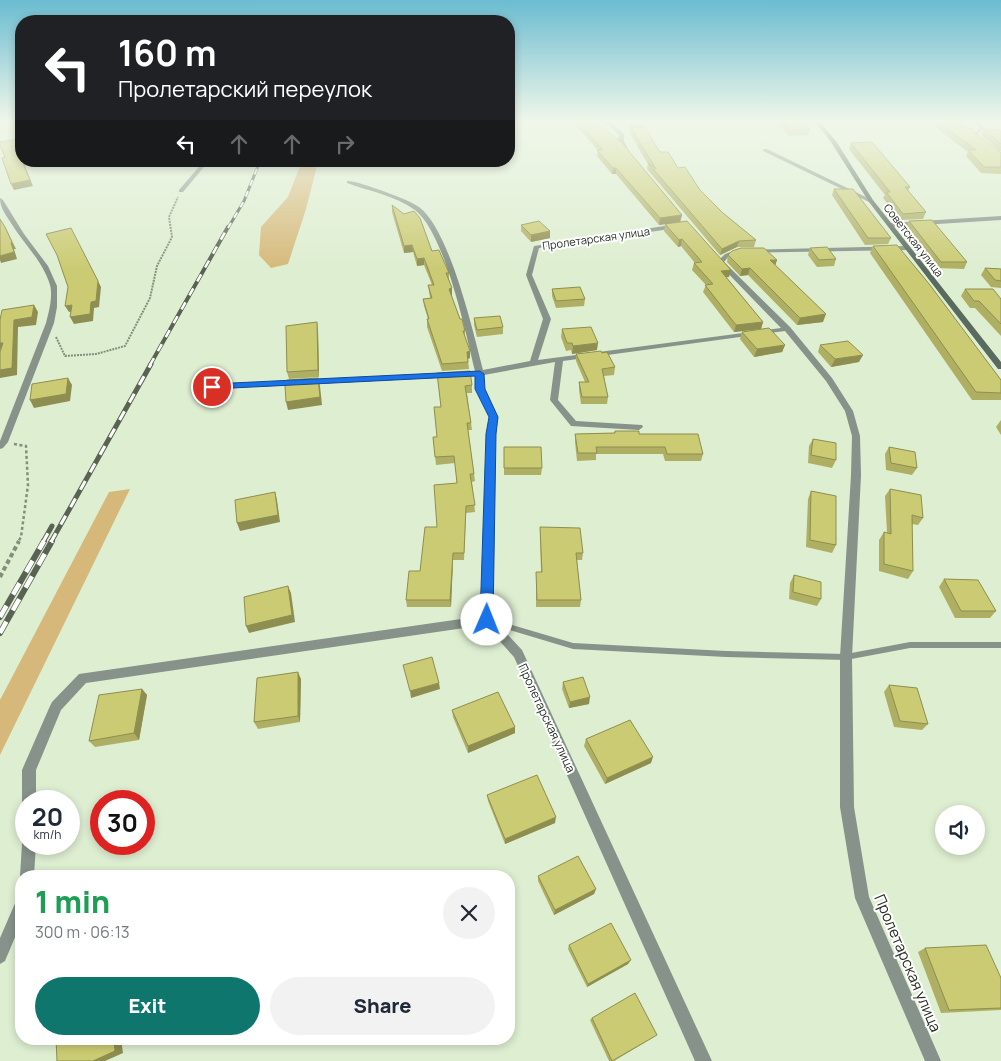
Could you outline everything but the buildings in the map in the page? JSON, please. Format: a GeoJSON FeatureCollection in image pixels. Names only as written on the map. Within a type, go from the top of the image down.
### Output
{"type":"FeatureCollection","features":[{"type":"Feature","properties":{"kind":"main road","name":"Советская улица"},"geometry":{"type":"LineString","coordinates":[[852,171],[871,201],[906,248],[1001,367]]}},
{"type":"Feature","properties":{"kind":"street"},"geometry":{"type":"LineString","coordinates":[[181,191],[199,171]]}},
{"type":"Feature","properties":{"kind":"street"},"geometry":{"type":"LineString","coordinates":[[808,171],[871,201]]}},
{"type":"Feature","properties":{"kind":"street"},"geometry":{"type":"LineString","coordinates":[[29,790],[29,770],[56,706],[83,678],[487,620],[491,434],[494,417],[480,389],[480,374],[462,301],[441,246],[429,221],[417,209],[397,198],[349,182]]}},
{"type":"Feature","properties":{"kind":"street"},"geometry":{"type":"LineString","coordinates":[[0,200],[21,235],[45,266],[54,286],[50,322],[2,444]]}},
{"type":"Feature","properties":{"kind":"street"},"geometry":{"type":"LineString","coordinates":[[890,225],[1001,218]]}},
{"type":"Feature","properties":{"kind":"street","name":"Пролетарская улица"},"geometry":{"type":"LineString","coordinates":[[533,362],[546,319],[529,275],[536,247],[688,224]]}},
{"type":"Feature","properties":{"kind":"street"},"geometry":{"type":"LineString","coordinates":[[721,248],[738,251],[906,248]]}},
{"type":"Feature","properties":{"kind":"street"},"geometry":{"type":"LineString","coordinates":[[720,262],[726,254],[738,251]]}},
{"type":"Feature","properties":{"kind":"street","name":"Пролетарская улица"},"geometry":{"type":"LineString","coordinates":[[714,256],[787,330],[829,380],[849,411],[856,436],[856,475],[846,657],[847,807],[862,898],[933,1061]]}},
{"type":"Feature","properties":{"kind":"street"},"geometry":{"type":"LineString","coordinates":[[212,387],[480,374],[533,362],[787,330]]}},
{"type":"Feature","properties":{"kind":"street"},"geometry":{"type":"LineString","coordinates":[[558,360],[554,400],[574,424],[639,427]]}},
{"type":"Feature","properties":{"kind":"street","name":"Пролетарская улица"},"geometry":{"type":"LineString","coordinates":[[487,620],[518,654],[704,1061]]}},
{"type":"Feature","properties":{"kind":"street"},"geometry":{"type":"LineString","coordinates":[[27,870],[28,855]]}},
{"type":"Feature","properties":{"kind":"street"},"geometry":{"type":"LineString","coordinates":[[0,956],[15,920]]}},
{"type":"Feature","properties":{"kind":"lane"},"geometry":{"type":"LineString","coordinates":[[487,620],[573,646],[726,654],[846,657],[910,646],[1000,646]]}},
{"type":"Feature","properties":{"kind":"path"},"geometry":{"type":"LineString","coordinates":[[50,322],[65,356],[96,354],[125,346],[150,298],[157,266],[172,237],[169,217],[181,191]]}},
{"type":"Feature","properties":{"kind":"path"},"geometry":{"type":"LineString","coordinates":[[0,577],[21,537],[28,485],[26,446],[2,444]]}},
{"type":"Feature","properties":{"kind":"shaded area"},"geometry":{"type":"Polygon","coordinates":[[[298,171],[316,171],[306,209],[288,264],[271,268],[259,255],[261,227],[288,197],[298,171]]]}},
{"type":"Feature","properties":{"kind":"shaded area"},"geometry":{"type":"Polygon","coordinates":[[[130,489],[0,755],[0,700],[109,492],[130,489]]]}},
{"type":"Feature","properties":{"kind":"railway"},"geometry":{"type":"LineString","coordinates":[[228,228],[244,201],[256,171]]}},
{"type":"Feature","properties":{"kind":"railway"},"geometry":{"type":"LineString","coordinates":[[150,365],[228,227]]}},
{"type":"Feature","properties":{"kind":"railway"},"geometry":{"type":"LineString","coordinates":[[51,542],[151,364]]}},
{"type":"Feature","properties":{"kind":"railway"},"geometry":{"type":"LineString","coordinates":[[43,542],[52,526]]}},
{"type":"Feature","properties":{"kind":"railway"},"geometry":{"type":"LineString","coordinates":[[0,617],[44,541]]}},
{"type":"Feature","properties":{"kind":"railway"},"geometry":{"type":"LineString","coordinates":[[0,633],[52,541]]}},
{"type":"Feature","properties":{"kind":"route"},"geometry":{"type":"LineString","coordinates":[[212,387],[480,374],[480,389],[494,417],[491,434],[487,620]]}}]}
